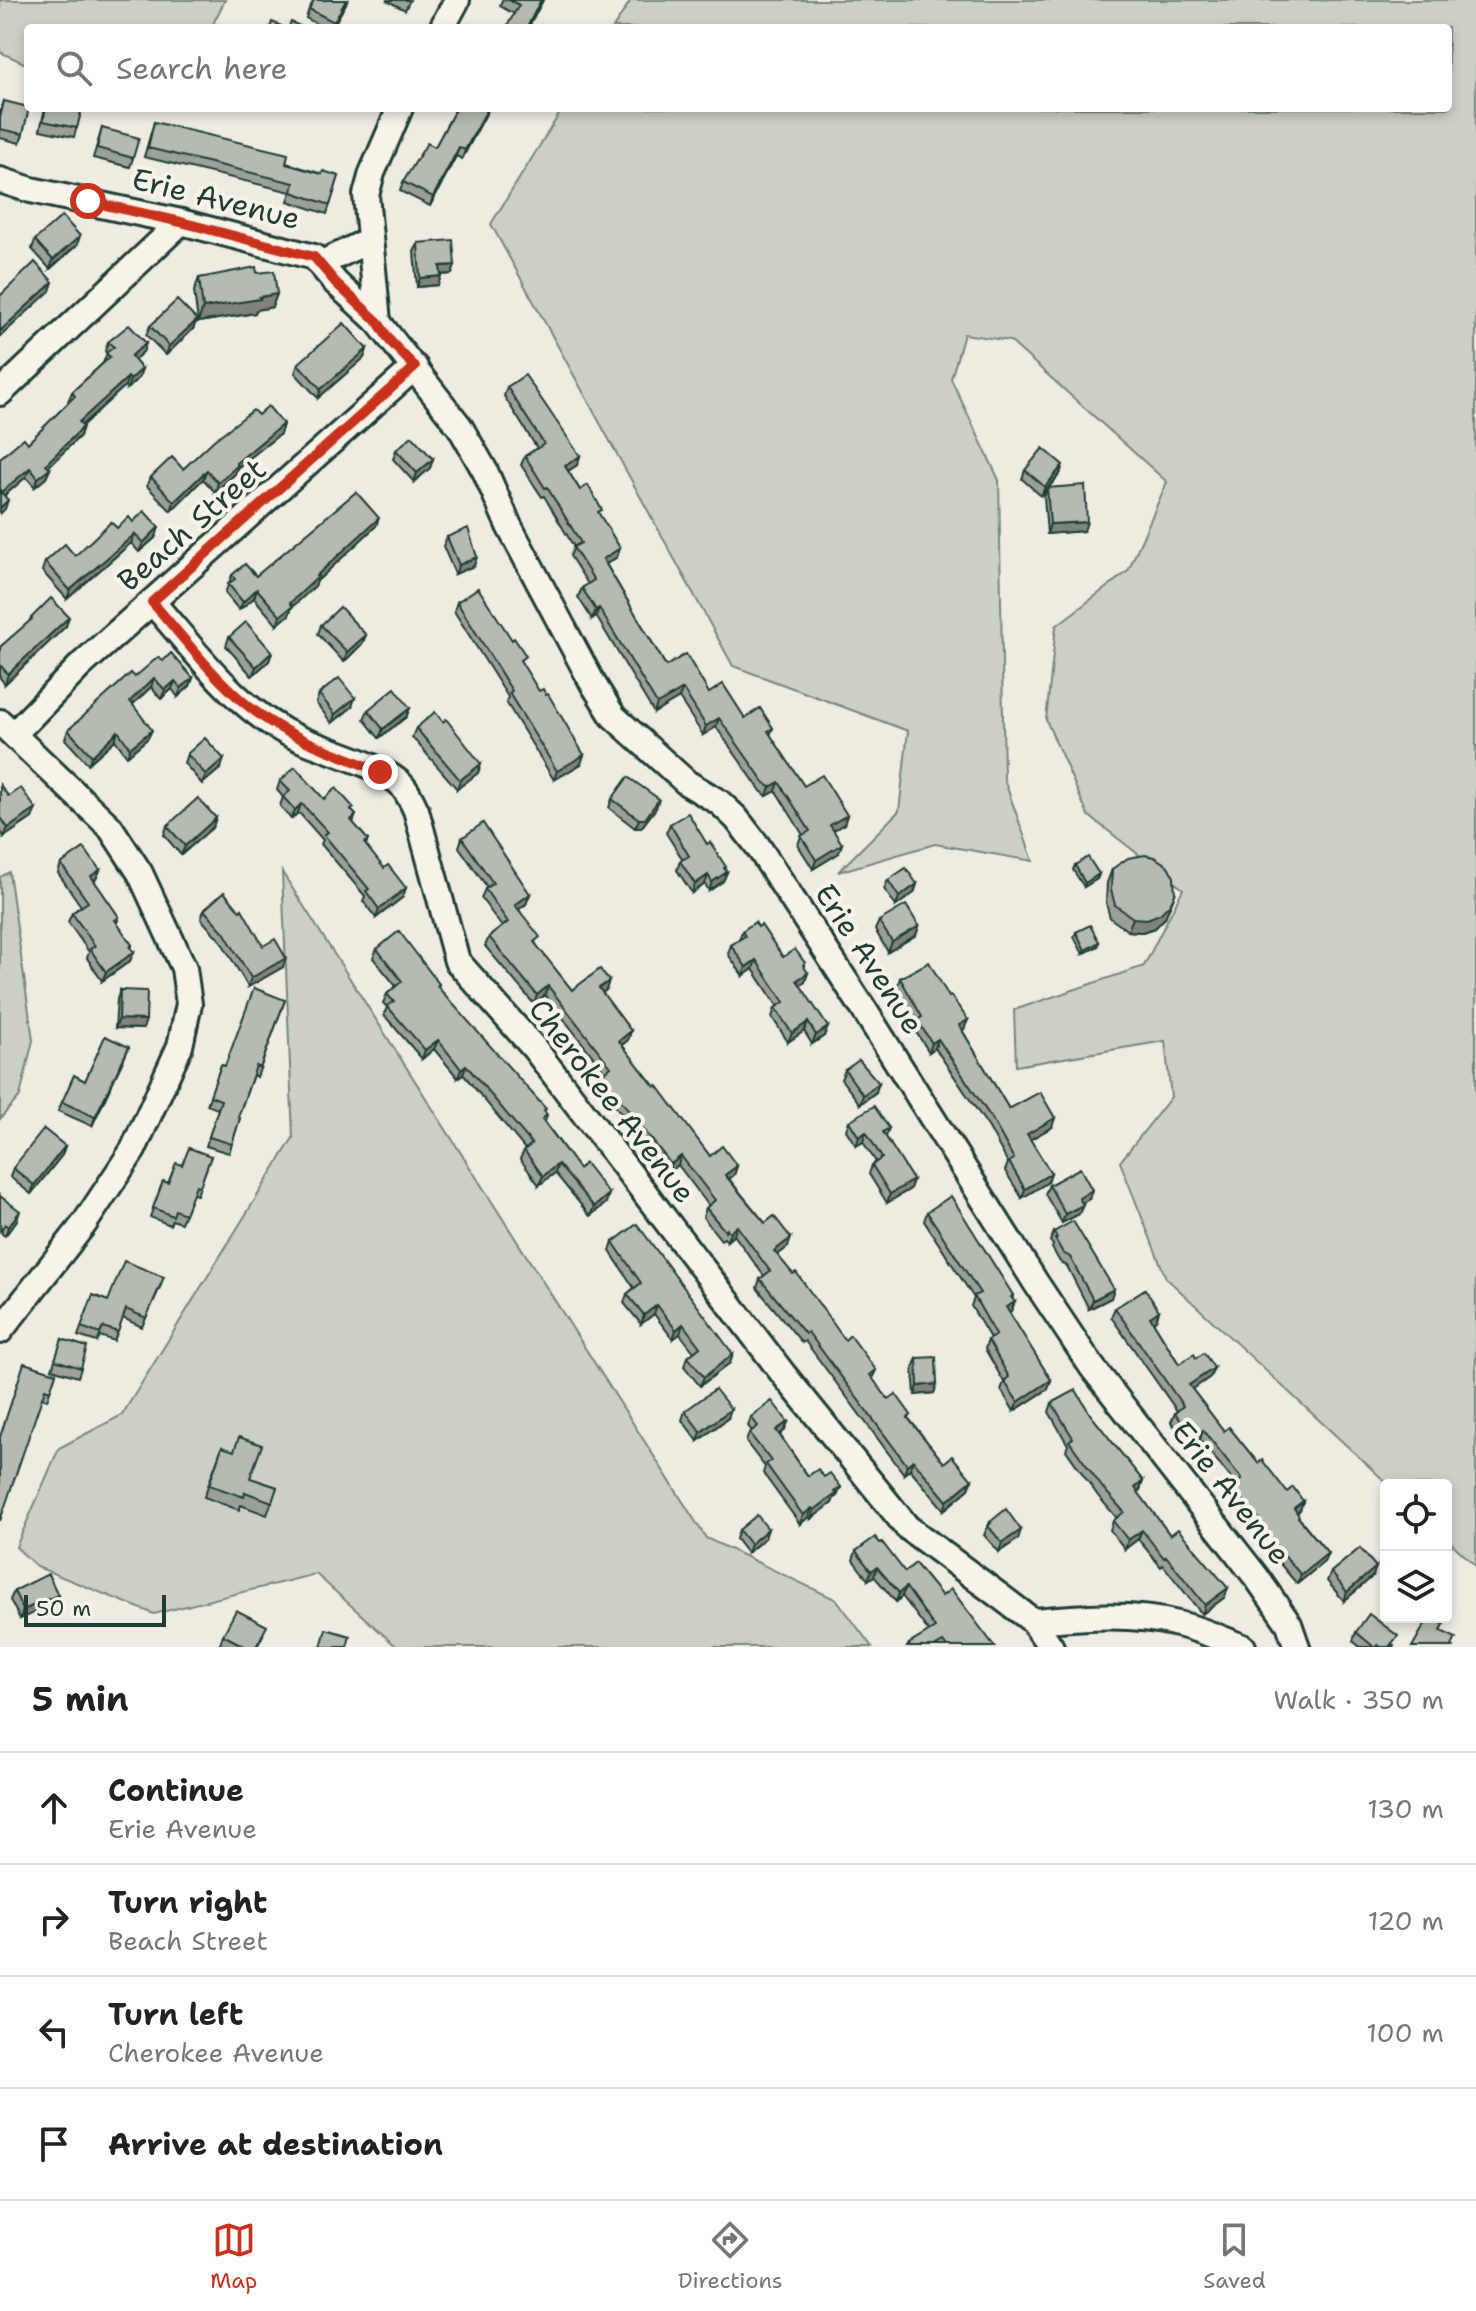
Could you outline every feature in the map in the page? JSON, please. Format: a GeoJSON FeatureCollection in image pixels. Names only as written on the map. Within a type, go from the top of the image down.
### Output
{"type":"FeatureCollection","features":[{"type":"Feature","properties":{"kind":"street"},"geometry":{"type":"LineString","coordinates":[[444,24],[457,0]]}},
{"type":"Feature","properties":{"kind":"street"},"geometry":{"type":"LineString","coordinates":[[378,322],[366,195],[398,112]]}},
{"type":"Feature","properties":{"kind":"street","name":"Erie Avenue"},"geometry":{"type":"LineString","coordinates":[[0,180],[314,257],[378,322],[460,427],[485,471],[509,526],[613,716],[687,783],[719,802],[757,845],[1092,1367],[1257,1578],[1289,1624],[1297,1647]]}},
{"type":"Feature","properties":{"kind":"street"},"geometry":{"type":"LineString","coordinates":[[0,393],[181,222]]}},
{"type":"Feature","properties":{"kind":"street","name":"Erie Avenue"},"geometry":{"type":"LineString","coordinates":[[320,264],[370,240]]}},
{"type":"Feature","properties":{"kind":"street","name":"Beach Street"},"geometry":{"type":"LineString","coordinates":[[7,728],[415,367]]}},
{"type":"Feature","properties":{"kind":"street","name":"Cherokee Avenue"},"geometry":{"type":"LineString","coordinates":[[152,602],[207,666],[262,717],[296,737],[396,780],[409,795],[416,810],[457,961],[534,1048],[784,1375],[907,1527],[1033,1621],[1051,1647]]}},
{"type":"Feature","properties":{"kind":"street"},"geometry":{"type":"LineString","coordinates":[[0,1331],[84,1224],[133,1150],[180,1046],[189,1004],[184,968],[140,873],[110,827],[7,728]]}},
{"type":"Feature","properties":{"kind":"street"},"geometry":{"type":"LineString","coordinates":[[1033,1621],[1103,1615],[1140,1618],[1178,1624],[1243,1647]]}},
{"type":"Feature","properties":{"kind":"shaded area"},"geometry":{"type":"Polygon","coordinates":[[[0,0],[225,0],[213,24],[24,24],[24,63],[0,52],[0,0]]]}},
{"type":"Feature","properties":{"kind":"shaded area"},"geometry":{"type":"Polygon","coordinates":[[[631,0],[1476,0],[1476,1566],[1452,1544],[1452,1479],[1383,1479],[1166,1278],[1120,1162],[1171,1097],[1165,1041],[1016,1066],[1014,1010],[1144,966],[1183,889],[1088,815],[1046,720],[1056,626],[1128,571],[1167,482],[1010,341],[964,334],[951,379],[999,480],[1004,779],[1033,861],[935,844],[838,872],[899,811],[908,731],[733,666],[491,224],[561,112],[1452,112],[1452,24],[616,24],[631,0]]]}},
{"type":"Feature","properties":{"kind":"shaded area"},"geometry":{"type":"Polygon","coordinates":[[[9,872],[33,1040],[20,1096],[0,1119],[0,877],[9,872]]]}},
{"type":"Feature","properties":{"kind":"shaded area"},"geometry":{"type":"Polygon","coordinates":[[[282,872],[706,1538],[837,1600],[872,1647],[397,1647],[316,1574],[154,1614],[37,1567],[16,1547],[59,1448],[122,1415],[293,1138],[282,872]]]}},
{"type":"Feature","properties":{"kind":"building"},"geometry":{"type":"Polygon","coordinates":[[[314,0],[346,0],[334,22],[309,9],[314,0]]]}},
{"type":"Feature","properties":{"kind":"building"},"geometry":{"type":"Polygon","coordinates":[[[509,0],[541,0],[529,24],[508,24],[519,5],[509,0]]]}},
{"type":"Feature","properties":{"kind":"building"},"geometry":{"type":"Polygon","coordinates":[[[4,101],[24,106],[24,112],[28,112],[23,134],[0,129],[4,101]]]}},
{"type":"Feature","properties":{"kind":"building"},"geometry":{"type":"Polygon","coordinates":[[[45,112],[81,112],[77,128],[43,121],[45,112]]]}},
{"type":"Feature","properties":{"kind":"building"},"geometry":{"type":"Polygon","coordinates":[[[454,112],[486,112],[465,150],[459,147],[433,197],[403,182],[427,143],[435,147],[454,112]]]}},
{"type":"Feature","properties":{"kind":"building"},"geometry":{"type":"Polygon","coordinates":[[[154,122],[288,154],[286,164],[339,176],[330,205],[292,192],[294,183],[148,148],[154,122]]]}},
{"type":"Feature","properties":{"kind":"building"},"geometry":{"type":"Polygon","coordinates":[[[102,128],[139,138],[133,158],[97,148],[102,128]]]}},
{"type":"Feature","properties":{"kind":"building"},"geometry":{"type":"Polygon","coordinates":[[[62,216],[80,236],[53,260],[35,240],[62,216]]]}},
{"type":"Feature","properties":{"kind":"building"},"geometry":{"type":"Polygon","coordinates":[[[453,240],[455,265],[440,266],[441,276],[420,278],[418,243],[453,240]]]}},
{"type":"Feature","properties":{"kind":"building"},"geometry":{"type":"Polygon","coordinates":[[[35,262],[53,282],[0,331],[0,296],[35,262]]]}},
{"type":"Feature","properties":{"kind":"building"},"geometry":{"type":"Polygon","coordinates":[[[256,267],[257,273],[274,271],[277,294],[203,308],[199,278],[256,267]]]}},
{"type":"Feature","properties":{"kind":"building"},"geometry":{"type":"Polygon","coordinates":[[[177,300],[197,320],[169,346],[150,326],[177,300]]]}},
{"type":"Feature","properties":{"kind":"building"},"geometry":{"type":"Polygon","coordinates":[[[344,323],[367,349],[321,389],[298,364],[344,323]]]}},
{"type":"Feature","properties":{"kind":"building"},"geometry":{"type":"Polygon","coordinates":[[[129,325],[146,343],[131,356],[142,369],[130,380],[128,377],[79,422],[83,427],[46,464],[50,469],[38,478],[30,468],[1,492],[8,500],[0,508],[0,458],[24,438],[28,443],[75,396],[72,392],[110,357],[106,353],[114,347],[108,342],[129,325]]]}},
{"type":"Feature","properties":{"kind":"building"},"geometry":{"type":"Polygon","coordinates":[[[525,375],[580,456],[565,466],[580,490],[588,485],[602,510],[598,512],[620,548],[603,559],[666,666],[686,654],[709,693],[723,684],[745,718],[760,708],[773,728],[768,731],[804,786],[822,775],[847,815],[830,825],[842,844],[816,860],[801,836],[810,831],[779,782],[770,787],[764,782],[719,718],[706,726],[683,689],[657,704],[599,608],[596,610],[582,588],[594,580],[573,547],[581,543],[525,456],[544,444],[507,387],[525,375]]]}},
{"type":"Feature","properties":{"kind":"building"},"geometry":{"type":"Polygon","coordinates":[[[268,406],[283,424],[236,463],[238,465],[218,483],[207,470],[174,502],[151,477],[172,457],[183,469],[253,410],[258,415],[268,406]]]}},
{"type":"Feature","properties":{"kind":"building"},"geometry":{"type":"Polygon","coordinates":[[[412,436],[433,459],[417,473],[396,450],[412,436]]]}},
{"type":"Feature","properties":{"kind":"building"},"geometry":{"type":"Polygon","coordinates":[[[1043,448],[1063,465],[1045,487],[1025,470],[1043,448]]]}},
{"type":"Feature","properties":{"kind":"building"},"geometry":{"type":"Polygon","coordinates":[[[1085,485],[1087,522],[1050,524],[1047,488],[1085,485]]]}},
{"type":"Feature","properties":{"kind":"building"},"geometry":{"type":"Polygon","coordinates":[[[356,492],[379,518],[316,576],[290,603],[293,606],[280,616],[257,589],[243,602],[228,584],[235,579],[232,575],[245,564],[256,576],[356,492]]]}},
{"type":"Feature","properties":{"kind":"building"},"geometry":{"type":"Polygon","coordinates":[[[144,511],[159,527],[143,543],[135,534],[70,590],[45,562],[65,544],[75,556],[111,522],[117,528],[129,517],[133,522],[144,511]]]}},
{"type":"Feature","properties":{"kind":"building"},"geometry":{"type":"Polygon","coordinates":[[[468,528],[477,557],[459,565],[447,537],[468,528]]]}},
{"type":"Feature","properties":{"kind":"building"},"geometry":{"type":"Polygon","coordinates":[[[478,588],[526,656],[520,660],[539,691],[543,689],[548,694],[584,755],[557,771],[457,602],[478,588]]]}},
{"type":"Feature","properties":{"kind":"building"},"geometry":{"type":"Polygon","coordinates":[[[51,598],[69,617],[8,674],[0,665],[0,647],[51,598]]]}},
{"type":"Feature","properties":{"kind":"building"},"geometry":{"type":"Polygon","coordinates":[[[340,607],[366,635],[347,652],[321,625],[340,607]]]}},
{"type":"Feature","properties":{"kind":"building"},"geometry":{"type":"Polygon","coordinates":[[[246,622],[272,652],[256,667],[229,637],[246,622]]]}},
{"type":"Feature","properties":{"kind":"building"},"geometry":{"type":"Polygon","coordinates":[[[171,653],[193,678],[181,688],[175,681],[165,690],[154,678],[130,701],[152,730],[130,748],[118,731],[92,756],[68,730],[131,673],[135,677],[158,657],[163,661],[171,653]]]}},
{"type":"Feature","properties":{"kind":"building"},"geometry":{"type":"Polygon","coordinates":[[[339,678],[355,698],[335,714],[319,694],[339,678]]]}},
{"type":"Feature","properties":{"kind":"building"},"geometry":{"type":"Polygon","coordinates":[[[395,688],[410,708],[383,729],[368,710],[395,688]]]}},
{"type":"Feature","properties":{"kind":"building"},"geometry":{"type":"Polygon","coordinates":[[[435,712],[443,722],[446,719],[481,764],[460,780],[416,728],[435,712]]]}},
{"type":"Feature","properties":{"kind":"building"},"geometry":{"type":"Polygon","coordinates":[[[205,738],[224,759],[206,775],[187,754],[205,738]]]}},
{"type":"Feature","properties":{"kind":"building"},"geometry":{"type":"Polygon","coordinates":[[[295,767],[324,799],[336,788],[354,808],[351,810],[356,815],[351,820],[368,840],[364,843],[384,868],[388,865],[406,888],[379,909],[366,891],[369,889],[324,835],[328,832],[304,806],[301,804],[295,810],[283,797],[290,791],[280,781],[295,767]]]}},
{"type":"Feature","properties":{"kind":"building"},"geometry":{"type":"Polygon","coordinates":[[[628,777],[659,799],[645,819],[639,819],[612,799],[628,777]]]}},
{"type":"Feature","properties":{"kind":"building"},"geometry":{"type":"Polygon","coordinates":[[[0,785],[8,796],[21,788],[36,809],[8,828],[0,816],[0,785]]]}},
{"type":"Feature","properties":{"kind":"building"},"geometry":{"type":"Polygon","coordinates":[[[198,798],[216,818],[185,846],[167,826],[198,798]]]}},
{"type":"Feature","properties":{"kind":"building"},"geometry":{"type":"Polygon","coordinates":[[[688,813],[726,867],[727,872],[712,882],[708,875],[695,884],[680,861],[689,856],[670,824],[688,813]]]}},
{"type":"Feature","properties":{"kind":"building"},"geometry":{"type":"Polygon","coordinates":[[[483,823],[530,894],[515,905],[540,937],[534,942],[572,990],[600,969],[609,981],[599,988],[631,1031],[619,1041],[655,1087],[657,1085],[710,1156],[722,1146],[737,1166],[725,1175],[765,1223],[774,1216],[791,1238],[774,1251],[793,1274],[796,1272],[845,1340],[850,1335],[876,1370],[870,1375],[888,1399],[896,1394],[911,1415],[908,1418],[944,1463],[952,1456],[972,1480],[947,1501],[913,1460],[907,1465],[808,1332],[805,1334],[760,1279],[770,1271],[737,1226],[730,1232],[725,1231],[706,1208],[715,1200],[681,1156],[671,1164],[601,1075],[611,1067],[548,986],[537,995],[489,937],[508,922],[485,889],[493,883],[462,838],[483,823]]]}},
{"type":"Feature","properties":{"kind":"building"},"geometry":{"type":"Polygon","coordinates":[[[84,848],[100,870],[91,876],[119,917],[115,920],[134,952],[106,972],[90,949],[95,946],[72,913],[88,902],[61,864],[84,848]]]}},
{"type":"Feature","properties":{"kind":"building"},"geometry":{"type":"Polygon","coordinates":[[[1145,855],[1168,866],[1174,877],[1175,894],[1160,914],[1147,919],[1133,918],[1115,905],[1111,890],[1112,869],[1128,858],[1145,855]]]}},
{"type":"Feature","properties":{"kind":"building"},"geometry":{"type":"Polygon","coordinates":[[[1088,857],[1099,874],[1085,883],[1075,865],[1088,857]]]}},
{"type":"Feature","properties":{"kind":"building"},"geometry":{"type":"Polygon","coordinates":[[[906,868],[917,884],[899,897],[888,880],[906,868]]]}},
{"type":"Feature","properties":{"kind":"building"},"geometry":{"type":"Polygon","coordinates":[[[224,892],[240,911],[242,909],[263,946],[275,939],[286,958],[251,978],[224,932],[204,910],[224,892]]]}},
{"type":"Feature","properties":{"kind":"building"},"geometry":{"type":"Polygon","coordinates":[[[906,905],[919,926],[892,942],[879,921],[906,905]]]}},
{"type":"Feature","properties":{"kind":"building"},"geometry":{"type":"Polygon","coordinates":[[[755,922],[758,927],[761,925],[783,957],[795,949],[805,963],[803,965],[808,973],[797,980],[828,1027],[816,1035],[808,1022],[792,1033],[775,1008],[784,1002],[756,960],[746,967],[731,945],[745,936],[742,931],[755,922]]]}},
{"type":"Feature","properties":{"kind":"building"},"geometry":{"type":"Polygon","coordinates":[[[1090,925],[1099,942],[1085,950],[1076,932],[1090,925]]]}},
{"type":"Feature","properties":{"kind":"building"},"geometry":{"type":"Polygon","coordinates":[[[399,931],[439,984],[437,986],[546,1109],[547,1115],[542,1119],[579,1169],[585,1163],[609,1194],[594,1207],[558,1164],[543,1176],[524,1150],[532,1144],[466,1065],[461,1069],[438,1040],[425,1050],[387,1006],[394,1002],[387,994],[402,981],[377,949],[399,931]]]}},
{"type":"Feature","properties":{"kind":"building"},"geometry":{"type":"Polygon","coordinates":[[[929,962],[949,997],[968,1020],[959,1025],[1009,1109],[1040,1092],[1055,1118],[1027,1134],[1051,1173],[1025,1189],[1009,1162],[1014,1159],[992,1119],[938,1039],[932,1043],[917,1020],[922,1017],[900,978],[929,962]]]}},
{"type":"Feature","properties":{"kind":"building"},"geometry":{"type":"Polygon","coordinates":[[[254,988],[285,1000],[260,1068],[256,1066],[232,1144],[209,1137],[221,1100],[210,1096],[221,1065],[225,1066],[254,988]]]}},
{"type":"Feature","properties":{"kind":"building"},"geometry":{"type":"Polygon","coordinates":[[[120,990],[147,991],[146,1020],[119,1019],[120,990]]]}},
{"type":"Feature","properties":{"kind":"building"},"geometry":{"type":"Polygon","coordinates":[[[105,1036],[129,1047],[95,1117],[62,1102],[74,1075],[85,1081],[105,1036]]]}},
{"type":"Feature","properties":{"kind":"building"},"geometry":{"type":"Polygon","coordinates":[[[859,1060],[879,1083],[863,1095],[845,1070],[859,1060]]]}},
{"type":"Feature","properties":{"kind":"building"},"geometry":{"type":"Polygon","coordinates":[[[874,1106],[889,1128],[883,1132],[913,1180],[890,1194],[872,1165],[882,1158],[866,1132],[859,1137],[849,1121],[874,1106]]]}},
{"type":"Feature","properties":{"kind":"building"},"geometry":{"type":"Polygon","coordinates":[[[44,1129],[65,1146],[34,1185],[13,1168],[44,1129]]]}},
{"type":"Feature","properties":{"kind":"building"},"geometry":{"type":"Polygon","coordinates":[[[189,1148],[211,1156],[185,1214],[175,1210],[173,1216],[153,1208],[163,1181],[168,1183],[176,1163],[182,1165],[189,1148]]]}},
{"type":"Feature","properties":{"kind":"building"},"geometry":{"type":"Polygon","coordinates":[[[1080,1168],[1092,1190],[1079,1198],[1083,1205],[1065,1214],[1049,1185],[1080,1168]]]}},
{"type":"Feature","properties":{"kind":"building"},"geometry":{"type":"Polygon","coordinates":[[[0,1196],[20,1211],[8,1227],[5,1224],[0,1231],[0,1196]]]}},
{"type":"Feature","properties":{"kind":"building"},"geometry":{"type":"Polygon","coordinates":[[[951,1196],[1013,1295],[1011,1297],[1015,1302],[1006,1307],[1051,1380],[1018,1402],[1004,1381],[1009,1377],[988,1340],[996,1335],[974,1296],[980,1293],[927,1212],[951,1196]]]}},
{"type":"Feature","properties":{"kind":"building"},"geometry":{"type":"Polygon","coordinates":[[[1073,1221],[1114,1289],[1093,1300],[1070,1257],[1063,1253],[1055,1239],[1054,1232],[1073,1221]]]}},
{"type":"Feature","properties":{"kind":"building"},"geometry":{"type":"Polygon","coordinates":[[[637,1224],[733,1354],[704,1377],[688,1357],[700,1347],[683,1324],[676,1330],[657,1305],[644,1315],[627,1294],[641,1283],[613,1242],[637,1224]]]}},
{"type":"Feature","properties":{"kind":"building"},"geometry":{"type":"Polygon","coordinates":[[[124,1261],[164,1277],[146,1318],[126,1309],[118,1332],[103,1327],[100,1334],[81,1327],[93,1295],[108,1301],[124,1261]]]}},
{"type":"Feature","properties":{"kind":"building"},"geometry":{"type":"Polygon","coordinates":[[[1145,1289],[1159,1311],[1150,1317],[1179,1364],[1194,1354],[1196,1358],[1204,1353],[1214,1368],[1189,1385],[1224,1431],[1229,1427],[1258,1463],[1262,1460],[1287,1492],[1293,1487],[1303,1501],[1294,1508],[1298,1517],[1328,1553],[1301,1575],[1258,1525],[1260,1520],[1232,1487],[1242,1479],[1203,1430],[1194,1437],[1175,1413],[1183,1406],[1115,1308],[1145,1289]]]}},
{"type":"Feature","properties":{"kind":"building"},"geometry":{"type":"Polygon","coordinates":[[[62,1339],[87,1347],[81,1368],[55,1360],[62,1339]]]}},
{"type":"Feature","properties":{"kind":"building"},"geometry":{"type":"Polygon","coordinates":[[[936,1357],[937,1384],[918,1386],[917,1358],[936,1357]]]}},
{"type":"Feature","properties":{"kind":"building"},"geometry":{"type":"Polygon","coordinates":[[[24,1363],[56,1373],[50,1391],[45,1389],[0,1521],[0,1437],[24,1363]]]}},
{"type":"Feature","properties":{"kind":"building"},"geometry":{"type":"Polygon","coordinates":[[[715,1389],[731,1409],[701,1432],[685,1411],[715,1389]]]}},
{"type":"Feature","properties":{"kind":"building"},"geometry":{"type":"Polygon","coordinates":[[[1076,1390],[1090,1414],[1143,1481],[1135,1488],[1170,1535],[1178,1529],[1228,1588],[1205,1605],[1142,1530],[1128,1540],[1113,1521],[1124,1512],[1069,1441],[1073,1438],[1052,1403],[1076,1390]]]}},
{"type":"Feature","properties":{"kind":"building"},"geometry":{"type":"Polygon","coordinates":[[[772,1401],[788,1422],[776,1430],[808,1476],[818,1469],[824,1477],[830,1473],[841,1487],[834,1492],[836,1494],[803,1515],[766,1464],[771,1461],[749,1433],[758,1426],[751,1417],[772,1401]]]}},
{"type":"Feature","properties":{"kind":"building"},"geometry":{"type":"Polygon","coordinates":[[[239,1437],[262,1445],[250,1478],[277,1487],[272,1502],[245,1492],[244,1497],[209,1485],[222,1447],[234,1451],[239,1437]]]}},
{"type":"Feature","properties":{"kind":"building"},"geometry":{"type":"Polygon","coordinates":[[[1006,1509],[1021,1530],[1002,1543],[988,1526],[1006,1509]]]}},
{"type":"Feature","properties":{"kind":"building"},"geometry":{"type":"Polygon","coordinates":[[[757,1515],[768,1529],[750,1544],[739,1530],[757,1515]]]}},
{"type":"Feature","properties":{"kind":"building"},"geometry":{"type":"Polygon","coordinates":[[[875,1537],[905,1572],[915,1563],[942,1596],[951,1589],[995,1647],[947,1647],[943,1642],[934,1647],[910,1647],[909,1644],[935,1628],[906,1587],[899,1593],[877,1567],[871,1571],[856,1551],[875,1537]]]}},
{"type":"Feature","properties":{"kind":"building"},"geometry":{"type":"Polygon","coordinates":[[[1360,1548],[1376,1567],[1347,1592],[1331,1572],[1360,1548]]]}},
{"type":"Feature","properties":{"kind":"building"},"geometry":{"type":"Polygon","coordinates":[[[48,1574],[58,1595],[23,1610],[14,1591],[48,1574]]]}},
{"type":"Feature","properties":{"kind":"building"},"geometry":{"type":"Polygon","coordinates":[[[236,1610],[267,1626],[256,1647],[246,1647],[223,1635],[236,1610]]]}},
{"type":"Feature","properties":{"kind":"building"},"geometry":{"type":"Polygon","coordinates":[[[1369,1614],[1398,1636],[1389,1647],[1374,1647],[1356,1632],[1369,1614]]]}},
{"type":"Feature","properties":{"kind":"building"},"geometry":{"type":"Polygon","coordinates":[[[1426,1623],[1444,1624],[1441,1631],[1456,1638],[1453,1647],[1412,1647],[1426,1623]]]}},
{"type":"Feature","properties":{"kind":"building"},"geometry":{"type":"Polygon","coordinates":[[[326,1629],[350,1636],[347,1647],[321,1647],[326,1629]]]}},
{"type":"Feature","properties":{"kind":"route"},"geometry":{"type":"LineString","coordinates":[[88,201],[314,257],[336,283],[378,322],[390,341],[415,367],[152,602],[207,666],[262,717],[296,737],[380,772]]}}]}
